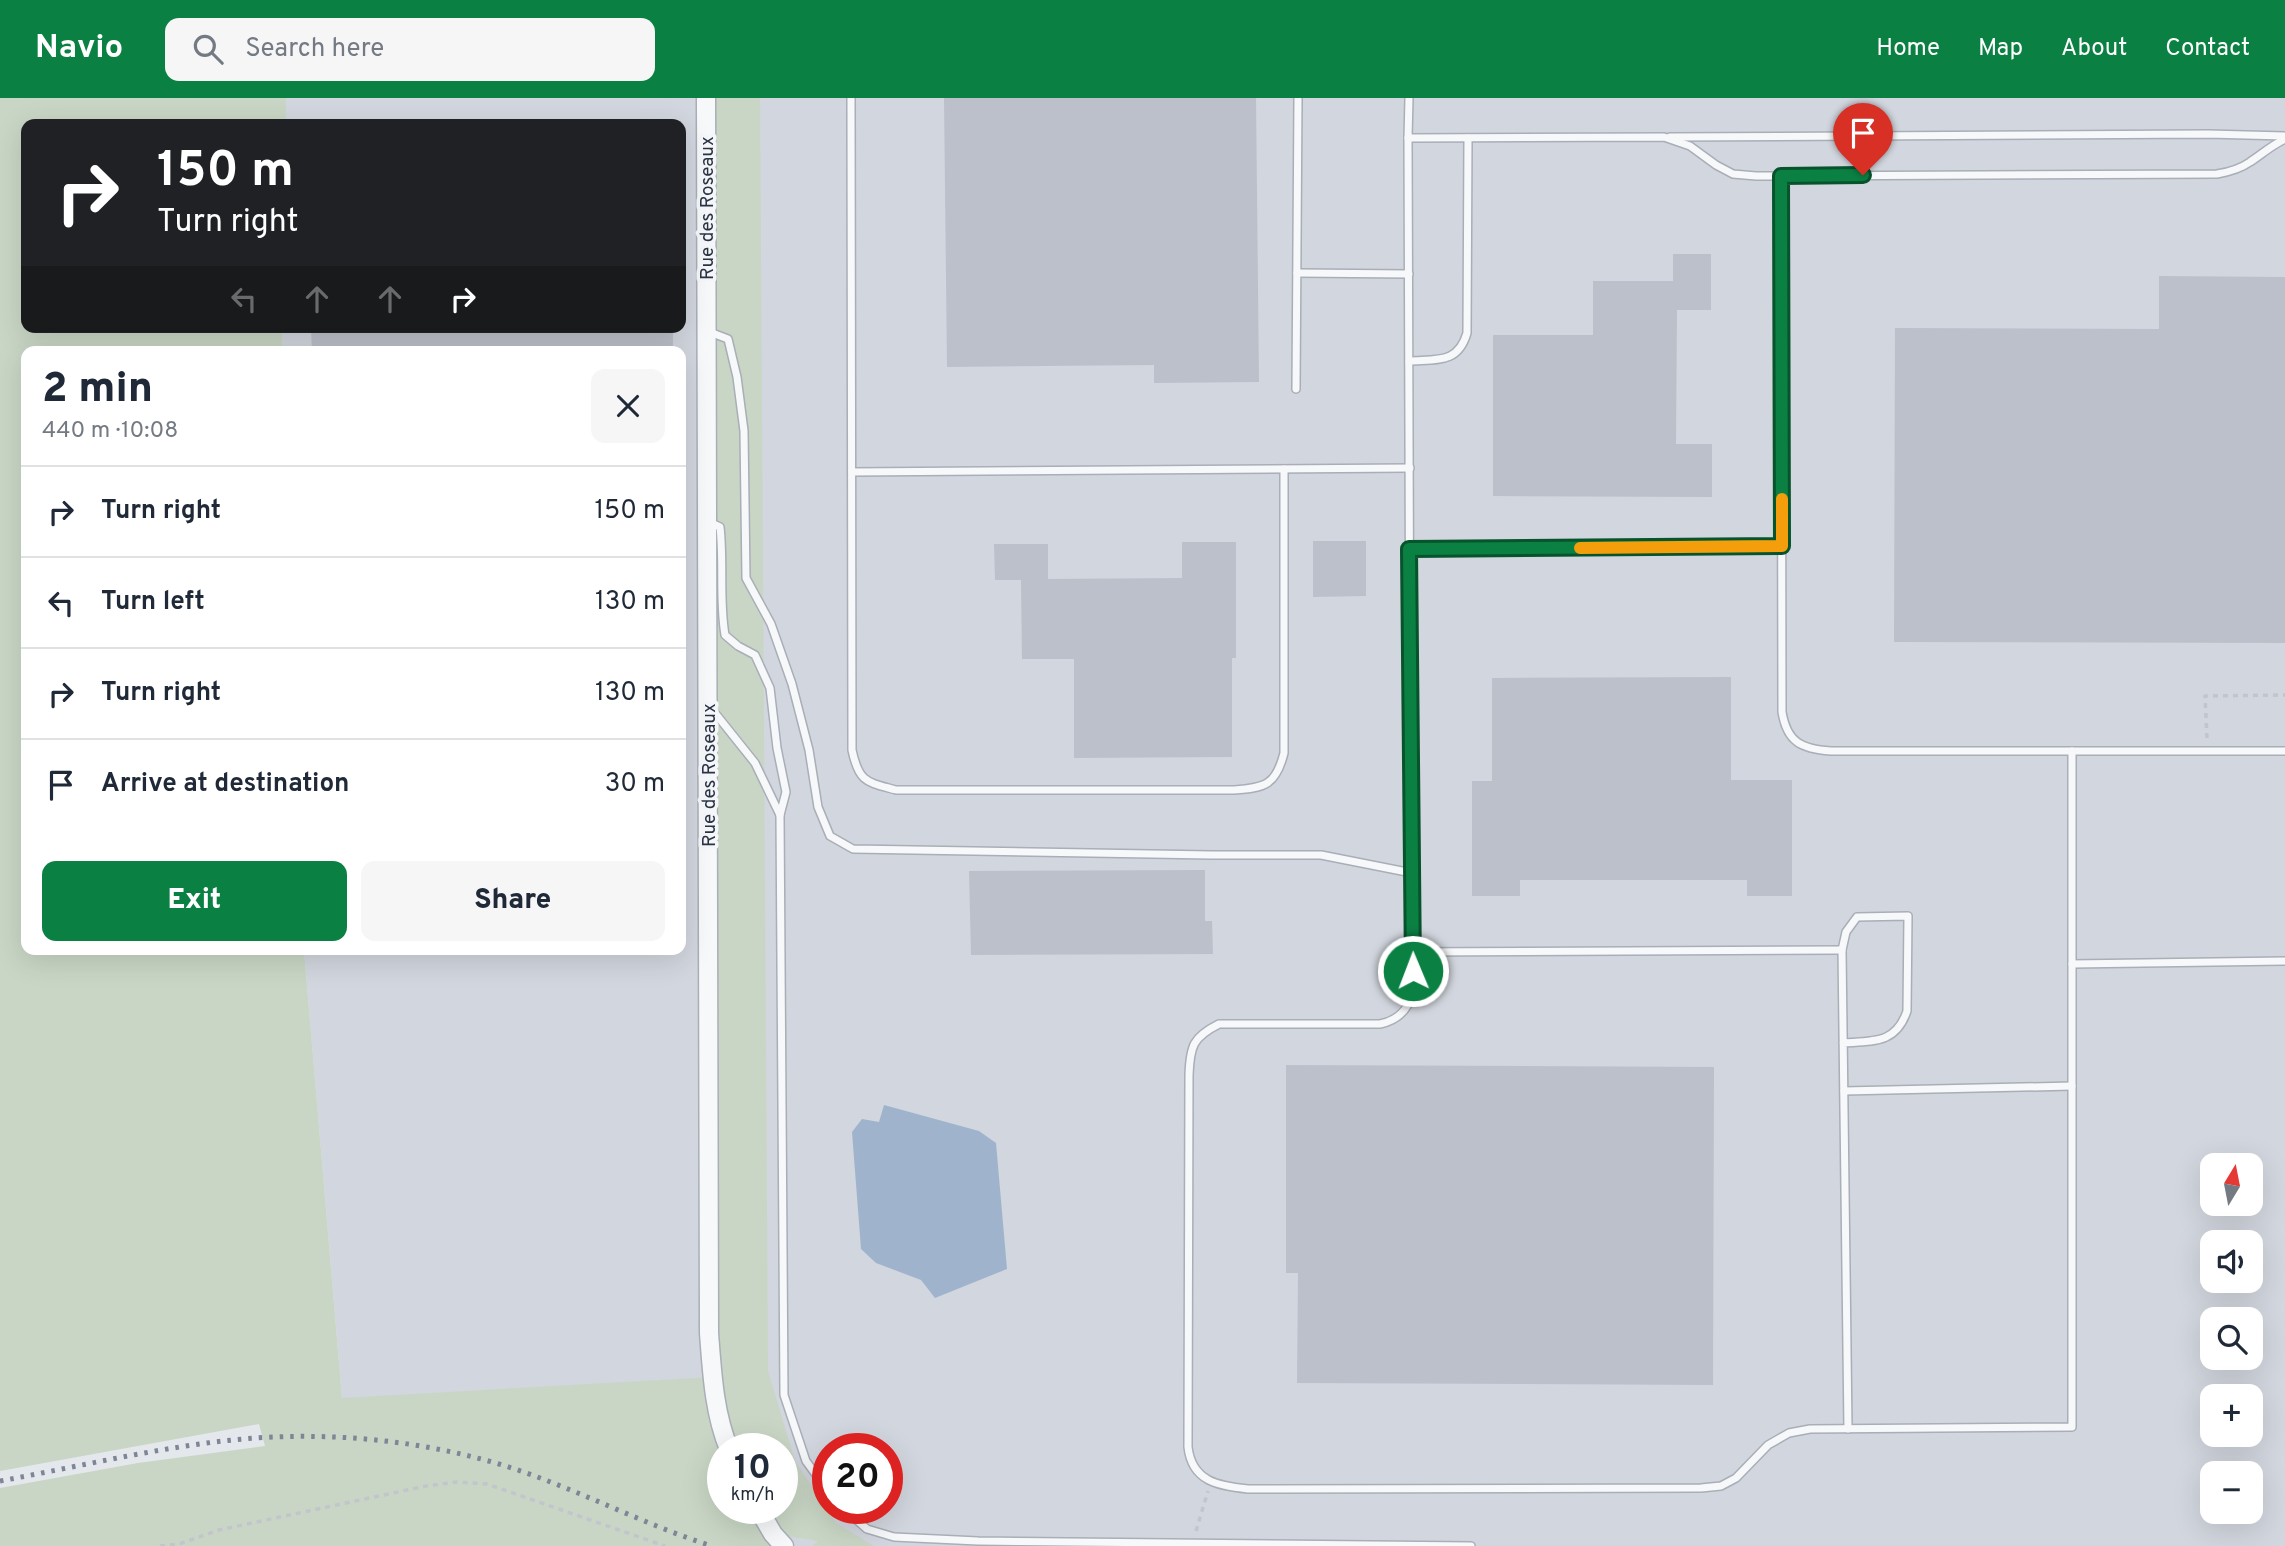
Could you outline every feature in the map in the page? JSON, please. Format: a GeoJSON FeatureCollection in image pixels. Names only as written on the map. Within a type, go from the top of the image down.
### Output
{"type":"FeatureCollection","features":[{"type":"Feature","properties":{"kind":"street","name":"Rue des Roseaux"},"geometry":{"type":"LineString","coordinates":[[706,98],[709,1333],[713,1377],[724,1433]]}},
{"type":"Feature","properties":{"kind":"street"},"geometry":{"type":"LineString","coordinates":[[767,1524],[784,1546]]}},
{"type":"Feature","properties":{"kind":"lane"},"geometry":{"type":"LineString","coordinates":[[851,98],[852,750],[856,769],[868,783],[896,790],[1234,790],[1256,789],[1269,782],[1280,770],[1284,753],[1284,469]]}},
{"type":"Feature","properties":{"kind":"lane"},"geometry":{"type":"LineString","coordinates":[[1296,389],[1298,98]]}},
{"type":"Feature","properties":{"kind":"lane"},"geometry":{"type":"LineString","coordinates":[[1409,98],[1413,991],[1411,1000],[1401,1015],[1380,1024],[1219,1024],[1202,1033],[1193,1044],[1189,1075],[1188,1447],[1195,1469],[1211,1482],[1248,1489],[1701,1489],[1721,1486],[1736,1478],[1768,1446],[1789,1433],[1810,1429],[2072,1427],[2072,751]]}},
{"type":"Feature","properties":{"kind":"lane"},"geometry":{"type":"LineString","coordinates":[[1409,138],[2195,134],[2285,138]]}},
{"type":"Feature","properties":{"kind":"lane"},"geometry":{"type":"LineString","coordinates":[[1664,137],[1690,146],[1733,174],[1781,176],[2217,174],[2249,163],[2285,138]]}},
{"type":"Feature","properties":{"kind":"lane"},"geometry":{"type":"LineString","coordinates":[[1409,361],[1447,358],[1456,354],[1463,346],[1467,333],[1468,138]]}},
{"type":"Feature","properties":{"kind":"lane"},"geometry":{"type":"LineString","coordinates":[[1781,176],[1782,712],[1784,725],[1790,736],[1800,745],[1831,751],[2285,751]]}},
{"type":"Feature","properties":{"kind":"lane"},"geometry":{"type":"LineString","coordinates":[[1297,273],[1409,274]]}},
{"type":"Feature","properties":{"kind":"lane"},"geometry":{"type":"LineString","coordinates":[[706,331],[728,339],[737,377],[744,431],[746,578],[771,624],[792,684],[810,750],[818,807],[830,836],[853,849],[1321,855],[1412,873]]}},
{"type":"Feature","properties":{"kind":"lane"},"geometry":{"type":"LineString","coordinates":[[852,472],[1409,468]]}},
{"type":"Feature","properties":{"kind":"lane"},"geometry":{"type":"LineString","coordinates":[[707,521],[720,527],[725,635],[737,646],[755,655],[770,688],[777,748],[786,792],[780,815],[784,1395],[806,1461],[812,1469]]}},
{"type":"Feature","properties":{"kind":"lane"},"geometry":{"type":"LineString","coordinates":[[1409,549],[1782,546]]}},
{"type":"Feature","properties":{"kind":"lane"},"geometry":{"type":"LineString","coordinates":[[707,704],[755,763],[780,815]]}},
{"type":"Feature","properties":{"kind":"lane"},"geometry":{"type":"LineString","coordinates":[[1843,1043],[1875,1041],[1889,1037],[1902,1025],[1907,1011],[1908,916],[1857,917],[1846,932],[1842,950],[1843,1043],[1844,1091],[1848,1429]]}},
{"type":"Feature","properties":{"kind":"lane"},"geometry":{"type":"LineString","coordinates":[[1413,952],[1842,950]]}},
{"type":"Feature","properties":{"kind":"lane"},"geometry":{"type":"LineString","coordinates":[[2072,964],[2285,961]]}},
{"type":"Feature","properties":{"kind":"lane"},"geometry":{"type":"LineString","coordinates":[[1844,1091],[2072,1086]]}},
{"type":"Feature","properties":{"kind":"lane"},"geometry":{"type":"LineString","coordinates":[[861,1524],[867,1529],[894,1537],[978,1541],[1471,1546]]}},
{"type":"Feature","properties":{"kind":"path"},"geometry":{"type":"LineString","coordinates":[[2207,751],[2206,696],[2285,695]]}},
{"type":"Feature","properties":{"kind":"path"},"geometry":{"type":"LineString","coordinates":[[160,1546],[179,1544],[219,1530],[426,1486],[457,1482],[487,1484],[665,1546]]}},
{"type":"Feature","properties":{"kind":"path"},"geometry":{"type":"LineString","coordinates":[[1192,1543],[1211,1482]]}},
{"type":"Feature","properties":{"kind":"shaded area"},"geometry":{"type":"Polygon","coordinates":[[[286,98],[2285,98],[2285,1546],[634,1546],[342,1398],[304,955],[686,955],[686,346],[282,346],[283,333],[686,333],[686,119],[286,119],[286,98]]]}},
{"type":"Feature","properties":{"kind":"green space"},"geometry":{"type":"Polygon","coordinates":[[[0,98],[286,98],[286,119],[21,119],[21,333],[283,333],[282,346],[21,346],[21,955],[304,955],[342,1398],[713,1377],[706,98],[760,98],[768,1371],[787,1433],[707,1433],[707,1524],[798,1524],[798,1466],[812,1487],[812,1524],[838,1524],[874,1546],[812,1546],[818,1541],[774,1534],[770,1546],[0,1546],[0,1488],[138,1463],[265,1446],[259,1424],[0,1471],[0,98]]]}},
{"type":"Feature","properties":{"kind":"water"},"geometry":{"type":"Polygon","coordinates":[[[884,1105],[979,1131],[996,1143],[1007,1269],[935,1298],[921,1280],[876,1263],[861,1249],[852,1132],[862,1119],[879,1122],[884,1105]]]}},
{"type":"Feature","properties":{"kind":"building"},"geometry":{"type":"Polygon","coordinates":[[[944,98],[1256,98],[1259,382],[1154,383],[1154,365],[947,367],[944,98]]]}},
{"type":"Feature","properties":{"kind":"building"},"geometry":{"type":"Polygon","coordinates":[[[1673,254],[1711,254],[1711,310],[1677,310],[1676,444],[1712,444],[1712,497],[1493,496],[1493,335],[1593,335],[1593,281],[1673,281],[1673,254]]]}},
{"type":"Feature","properties":{"kind":"building"},"geometry":{"type":"Polygon","coordinates":[[[2159,276],[2285,277],[2285,643],[1894,642],[1895,328],[2159,329],[2159,276]]]}},
{"type":"Feature","properties":{"kind":"building"},"geometry":{"type":"Polygon","coordinates":[[[311,333],[673,333],[673,346],[312,346],[311,333]]]}},
{"type":"Feature","properties":{"kind":"building"},"geometry":{"type":"Polygon","coordinates":[[[1313,541],[1366,541],[1366,596],[1313,597],[1313,541]]]}},
{"type":"Feature","properties":{"kind":"building"},"geometry":{"type":"Polygon","coordinates":[[[1182,542],[1236,542],[1236,658],[1232,658],[1232,757],[1074,758],[1074,659],[1022,659],[1021,580],[995,580],[994,544],[1048,544],[1048,579],[1182,578],[1182,542]]]}},
{"type":"Feature","properties":{"kind":"building"},"geometry":{"type":"Polygon","coordinates":[[[1731,677],[1731,780],[1792,780],[1792,896],[1747,896],[1747,880],[1520,880],[1520,896],[1472,896],[1472,781],[1492,781],[1492,678],[1731,677]]]}},
{"type":"Feature","properties":{"kind":"building"},"geometry":{"type":"Polygon","coordinates":[[[1205,870],[1205,921],[1212,921],[1213,954],[971,955],[969,871],[1205,870]]]}},
{"type":"Feature","properties":{"kind":"building"},"geometry":{"type":"Polygon","coordinates":[[[1286,1065],[1714,1067],[1713,1385],[1297,1383],[1298,1273],[1286,1273],[1286,1065]]]}},
{"type":"Feature","properties":{"kind":"railway"},"geometry":{"type":"LineString","coordinates":[[0,1481],[215,1442],[250,1438],[358,1438],[429,1447],[499,1464],[712,1546]]}},
{"type":"Feature","properties":{"kind":"slow traffic"},"geometry":{"type":"LineString","coordinates":[[1580,548],[1782,546],[1782,499]]}},
{"type":"Feature","properties":{"kind":"route"},"geometry":{"type":"LineString","coordinates":[[1413,971],[1409,549],[1782,546],[1781,176],[1863,175]]}}]}
